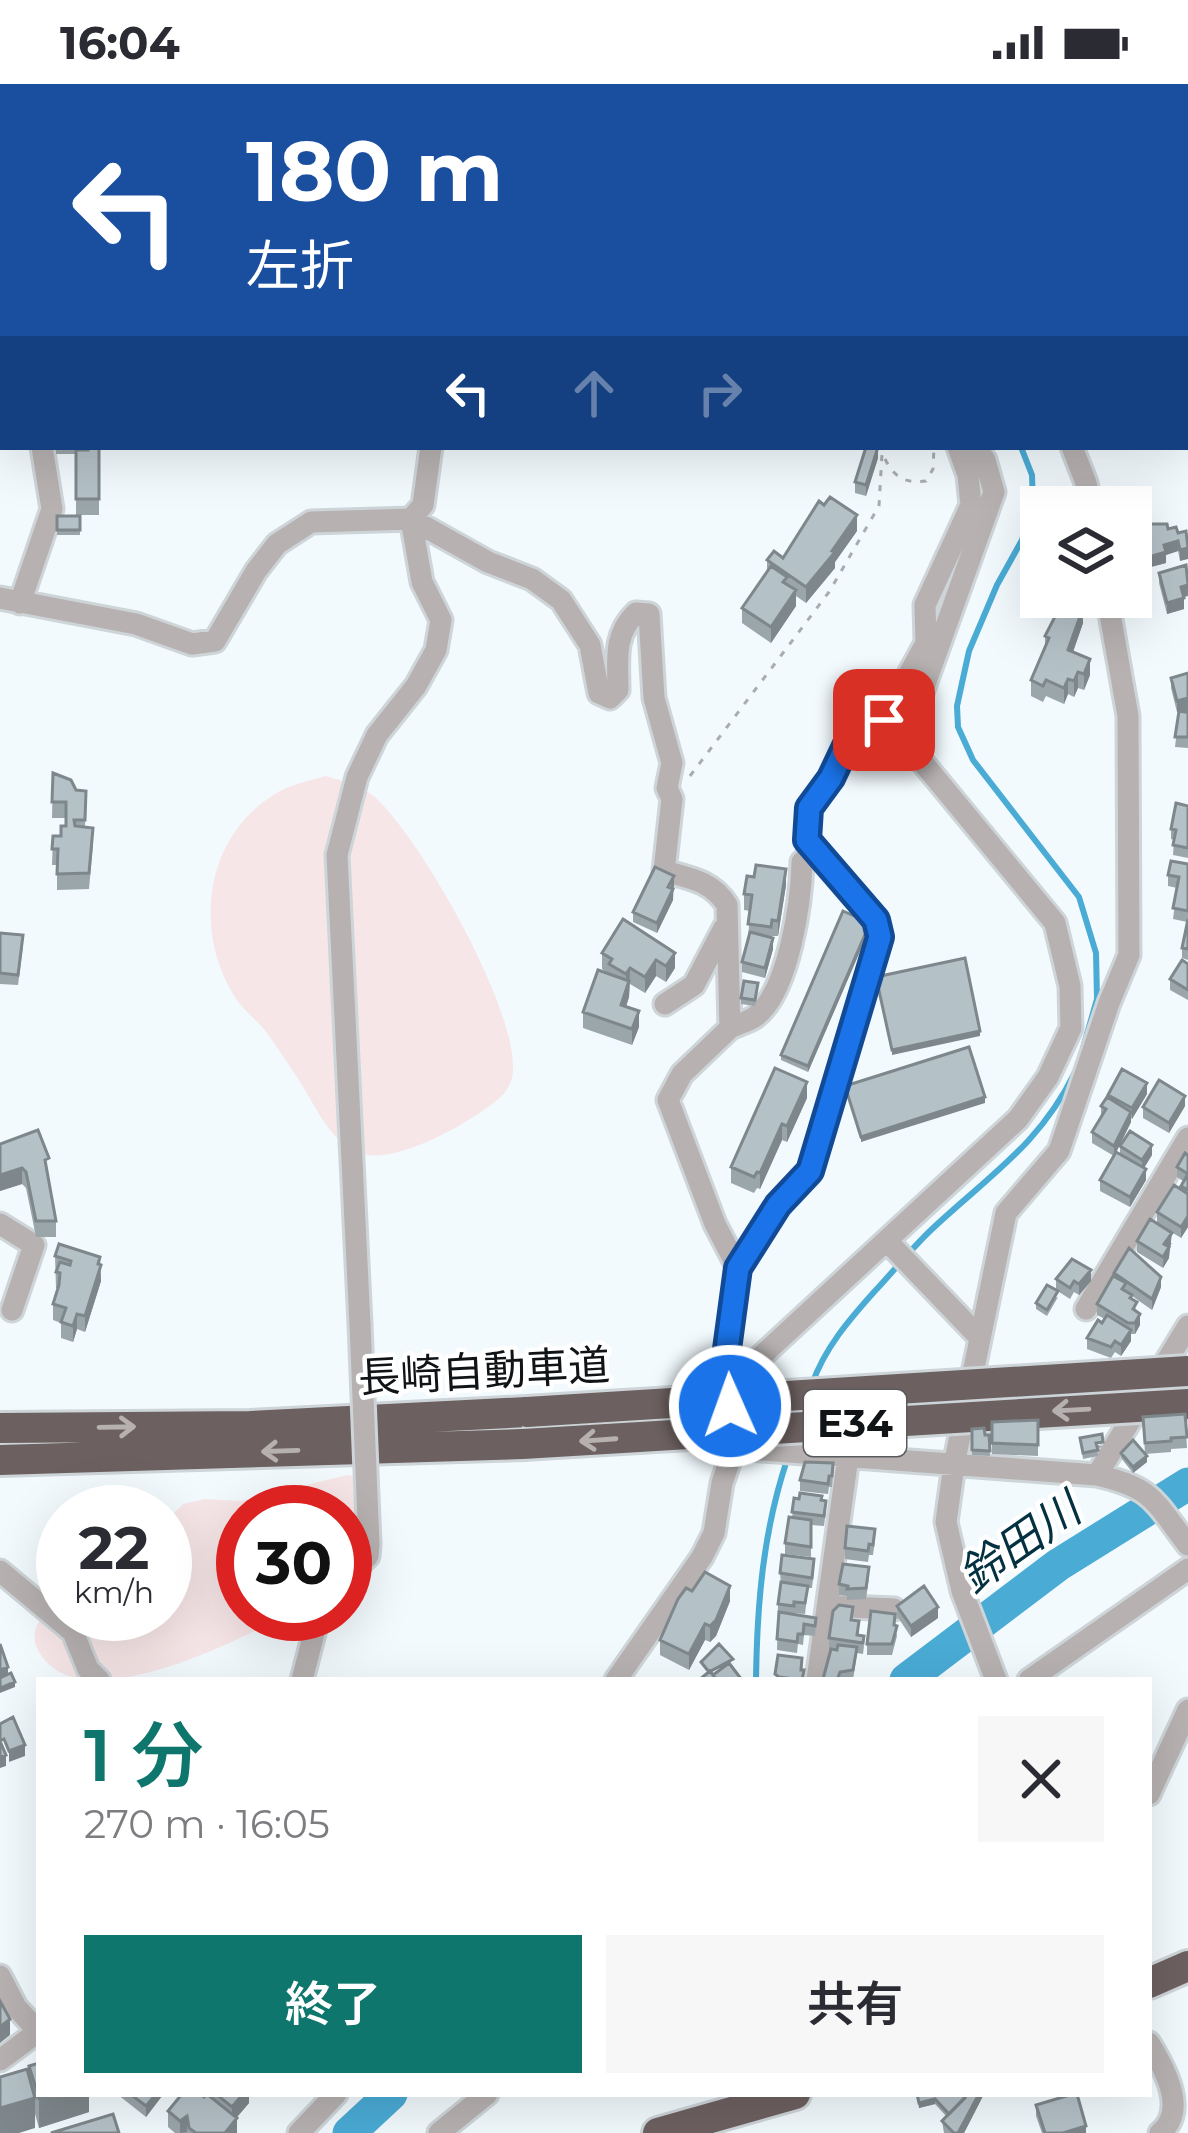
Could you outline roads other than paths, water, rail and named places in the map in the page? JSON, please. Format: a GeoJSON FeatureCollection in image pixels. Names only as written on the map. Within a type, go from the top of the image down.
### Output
{"type":"FeatureCollection","features":[{"type":"Feature","properties":{"kind":"highway","name":"長崎自動車道"},"geometry":{"type":"LineString","coordinates":[[0,1428],[250,1426],[1188,1371]]}},
{"type":"Feature","properties":{"kind":"highway","name":"長崎自動車道"},"geometry":{"type":"LineString","coordinates":[[0,1460],[523,1444],[1188,1405]]}},
{"type":"Feature","properties":{"kind":"highway"},"geometry":{"type":"LineString","coordinates":[[1152,1982],[1188,1966]]}},
{"type":"Feature","properties":{"kind":"highway"},"geometry":{"type":"LineString","coordinates":[[658,2133],[784,2097]]}},
{"type":"Feature","properties":{"kind":"street"},"geometry":{"type":"LineString","coordinates":[[43,450],[52,509],[10,601],[136,624],[192,644],[215,641],[277,544],[311,522],[411,519],[488,562],[532,579],[562,600],[590,645],[599,693],[610,698],[618,691],[617,643],[623,625],[636,613],[649,614],[654,698],[672,763],[664,871],[700,880],[717,890],[727,905],[730,1028]]}},
{"type":"Feature","properties":{"kind":"street"},"geometry":{"type":"LineString","coordinates":[[411,519],[423,506],[431,450]]}},
{"type":"Feature","properties":{"kind":"street"},"geometry":{"type":"LineString","coordinates":[[618,1677],[714,1533],[722,1483],[734,1448],[725,1364],[738,1268],[778,1205],[810,1171],[880,937],[876,920],[807,840],[809,808],[831,778],[849,740],[884,720],[926,643],[925,605],[971,506],[959,450]]}},
{"type":"Feature","properties":{"kind":"street"},"geometry":{"type":"LineString","coordinates":[[725,1364],[756,1360],[892,1246],[1018,1119],[1048,1077],[1071,1028],[1070,986],[1054,923],[919,758],[913,734],[936,647],[994,492],[977,450]]}},
{"type":"Feature","properties":{"kind":"street"},"geometry":{"type":"LineString","coordinates":[[1073,450],[1086,486]]}},
{"type":"Feature","properties":{"kind":"street"},"geometry":{"type":"LineString","coordinates":[[367,1485],[337,855],[357,777],[377,735],[416,686],[436,650],[441,620],[422,582],[411,519]]}},
{"type":"Feature","properties":{"kind":"street"},"geometry":{"type":"LineString","coordinates":[[995,1677],[962,1591],[946,1522],[1006,1213],[1059,1151],[1129,955],[1128,716],[1110,618]]}},
{"type":"Feature","properties":{"kind":"street"},"geometry":{"type":"LineString","coordinates":[[738,1268],[715,1224],[668,1100],[682,1074],[730,1028],[758,1016],[796,932],[802,862],[815,849]]}},
{"type":"Feature","properties":{"kind":"street"},"geometry":{"type":"LineString","coordinates":[[665,1004],[694,986],[727,922]]}},
{"type":"Feature","properties":{"kind":"street"},"geometry":{"type":"LineString","coordinates":[[1086,1309],[1188,1138]]}},
{"type":"Feature","properties":{"kind":"street"},"geometry":{"type":"LineString","coordinates":[[0,1224],[34,1244],[12,1310]]}},
{"type":"Feature","properties":{"kind":"street"},"geometry":{"type":"LineString","coordinates":[[892,1246],[980,1338]]}},
{"type":"Feature","properties":{"kind":"street"},"geometry":{"type":"LineString","coordinates":[[1096,1475],[1188,1326]]}},
{"type":"Feature","properties":{"kind":"street"},"geometry":{"type":"LineString","coordinates":[[734,1448],[1096,1475],[1136,1484],[1147,1492],[1188,1545]]}},
{"type":"Feature","properties":{"kind":"street"},"geometry":{"type":"LineString","coordinates":[[817,1677],[848,1457]]}},
{"type":"Feature","properties":{"kind":"street"},"geometry":{"type":"LineString","coordinates":[[1033,1677],[1188,1569]]}},
{"type":"Feature","properties":{"kind":"street"},"geometry":{"type":"LineString","coordinates":[[0,1571],[73,1632],[88,1670],[96,1677]]}},
{"type":"Feature","properties":{"kind":"street"},"geometry":{"type":"LineString","coordinates":[[827,1606],[884,1603]]}},
{"type":"Feature","properties":{"kind":"street"},"geometry":{"type":"LineString","coordinates":[[303,1677],[312,1641]]}},
{"type":"Feature","properties":{"kind":"street"},"geometry":{"type":"LineString","coordinates":[[1152,1788],[1188,1710]]}},
{"type":"Feature","properties":{"kind":"street"},"geometry":{"type":"LineString","coordinates":[[0,1976],[16,2007],[36,2028]]}},
{"type":"Feature","properties":{"kind":"street"},"geometry":{"type":"LineString","coordinates":[[0,2060],[36,2033]]}},
{"type":"Feature","properties":{"kind":"street"},"geometry":{"type":"LineString","coordinates":[[1152,2048],[1179,2096],[1177,2116],[1160,2133]]}},
{"type":"Feature","properties":{"kind":"street"},"geometry":{"type":"LineString","coordinates":[[299,2133],[334,2097]]}},
{"type":"Feature","properties":{"kind":"street"},"geometry":{"type":"LineString","coordinates":[[440,2133],[483,2097]]}},
{"type":"Feature","properties":{"kind":"waterway"},"geometry":{"type":"LineString","coordinates":[[1022,450],[1032,475],[1033,503],[1022,540],[969,651],[957,706],[958,727],[973,760],[1079,897],[1096,953],[1097,999],[1083,1048]]}},
{"type":"Feature","properties":{"kind":"waterway"},"geometry":{"type":"LineString","coordinates":[[812,1384],[830,1347],[855,1314],[924,1237],[1029,1140],[1075,1072]]}},
{"type":"Feature","properties":{"kind":"waterway"},"geometry":{"type":"LineString","coordinates":[[756,1677],[763,1568],[787,1460]]}},
{"type":"Feature","properties":{"kind":"waterway","name":"鈴田川"},"geometry":{"type":"LineString","coordinates":[[910,1677],[1058,1565],[1188,1484]]}},
{"type":"Feature","properties":{"kind":"waterway","name":"鈴田川"},"geometry":{"type":"LineString","coordinates":[[349,2133],[388,2097]]}}]}
